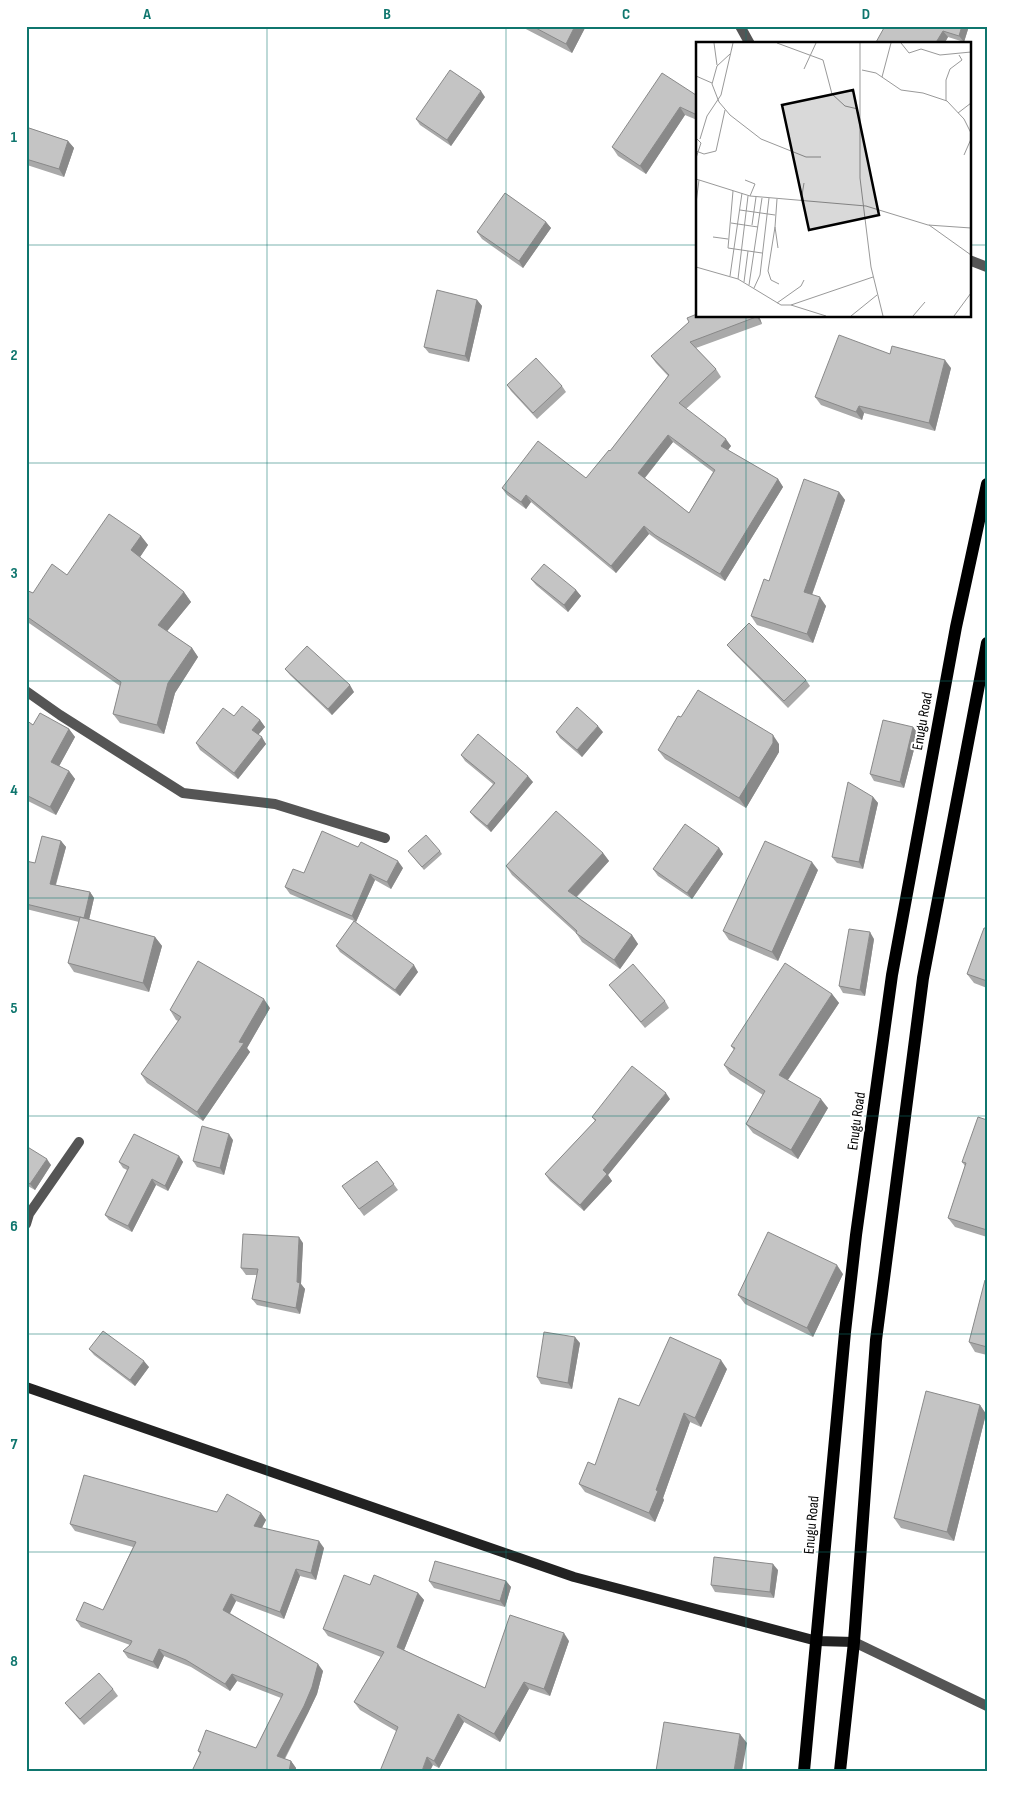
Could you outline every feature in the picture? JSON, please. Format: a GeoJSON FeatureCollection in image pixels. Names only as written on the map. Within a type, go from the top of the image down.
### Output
{"type":"FeatureCollection","features":[{"type":"Feature","properties":{"kind":"main road","name":"Enugu Road"},"geometry":{"type":"LineString","coordinates":[[804,1771],[844,1332],[892,975],[956,627],[987,484]]}},
{"type":"Feature","properties":{"kind":"main road"},"geometry":{"type":"LineString","coordinates":[[840,1771],[854,1642],[876,1340],[923,978],[987,644]]}},
{"type":"Feature","properties":{"kind":"street"},"geometry":{"type":"LineString","coordinates":[[740,26],[749,42]]}},
{"type":"Feature","properties":{"kind":"street"},"geometry":{"type":"LineString","coordinates":[[970,260],[987,267]]}},
{"type":"Feature","properties":{"kind":"street"},"geometry":{"type":"LineString","coordinates":[[26,691],[183,794],[276,804],[386,838]]}},
{"type":"Feature","properties":{"kind":"street"},"geometry":{"type":"LineString","coordinates":[[26,1224],[29,1214],[79,1142]]}},
{"type":"Feature","properties":{"kind":"street"},"geometry":{"type":"LineString","coordinates":[[26,1387],[574,1577],[817,1641],[854,1642],[987,1706]]}},
{"type":"Feature","properties":{"kind":"building"},"geometry":{"type":"Polygon","coordinates":[[[532,26],[575,26],[566,44],[532,26]]]}},
{"type":"Feature","properties":{"kind":"building"},"geometry":{"type":"Polygon","coordinates":[[[885,26],[962,26],[959,36],[943,31],[936,42],[876,42],[885,26]]]}},
{"type":"Feature","properties":{"kind":"building"},"geometry":{"type":"Polygon","coordinates":[[[450,70],[481,91],[447,140],[416,119],[450,70]]]}},
{"type":"Feature","properties":{"kind":"building"},"geometry":{"type":"Polygon","coordinates":[[[662,73],[696,95],[696,115],[680,107],[640,166],[612,147],[662,73]]]}},
{"type":"Feature","properties":{"kind":"building"},"geometry":{"type":"Polygon","coordinates":[[[26,127],[68,141],[59,169],[26,159],[26,127]]]}},
{"type":"Feature","properties":{"kind":"building"},"geometry":{"type":"Polygon","coordinates":[[[505,193],[546,222],[519,261],[477,232],[505,193]]]}},
{"type":"Feature","properties":{"kind":"building"},"geometry":{"type":"Polygon","coordinates":[[[437,290],[477,300],[465,356],[424,347],[437,290]]]}},
{"type":"Feature","properties":{"kind":"building"},"geometry":{"type":"Polygon","coordinates":[[[696,314],[696,318],[753,318],[690,342],[716,369],[679,403],[726,439],[721,446],[778,479],[720,574],[655,535],[644,526],[611,566],[526,495],[521,502],[502,488],[538,441],[586,478],[610,451],[669,375],[651,356],[689,322],[687,318],[696,314]],[[668,435],[638,473],[689,513],[715,470],[668,435]]]}},
{"type":"Feature","properties":{"kind":"building"},"geometry":{"type":"Polygon","coordinates":[[[839,335],[890,354],[892,346],[945,360],[929,423],[859,406],[856,412],[815,397],[839,335]]]}},
{"type":"Feature","properties":{"kind":"building"},"geometry":{"type":"Polygon","coordinates":[[[536,358],[562,386],[533,413],[507,385],[536,358]]]}},
{"type":"Feature","properties":{"kind":"building"},"geometry":{"type":"Polygon","coordinates":[[[804,479],[839,492],[804,592],[820,597],[807,634],[751,616],[764,579],[769,581],[804,479]]]}},
{"type":"Feature","properties":{"kind":"building"},"geometry":{"type":"Polygon","coordinates":[[[109,514],[141,536],[131,550],[184,592],[158,625],[192,648],[168,683],[157,725],[113,714],[121,682],[26,616],[26,590],[33,593],[52,564],[67,575],[109,514]]]}},
{"type":"Feature","properties":{"kind":"building"},"geometry":{"type":"Polygon","coordinates":[[[544,564],[576,590],[564,605],[531,579],[544,564]]]}},
{"type":"Feature","properties":{"kind":"building"},"geometry":{"type":"Polygon","coordinates":[[[749,623],[806,680],[784,701],[727,645],[749,623]]]}},
{"type":"Feature","properties":{"kind":"building"},"geometry":{"type":"Polygon","coordinates":[[[307,646],[350,685],[328,709],[285,669],[307,646]]]}},
{"type":"Feature","properties":{"kind":"building"},"geometry":{"type":"Polygon","coordinates":[[[698,690],[773,735],[773,743],[739,798],[658,750],[678,716],[681,717],[698,690]]]}},
{"type":"Feature","properties":{"kind":"building"},"geometry":{"type":"Polygon","coordinates":[[[242,706],[260,720],[252,730],[262,737],[234,773],[196,743],[223,708],[234,716],[242,706]]]}},
{"type":"Feature","properties":{"kind":"building"},"geometry":{"type":"Polygon","coordinates":[[[577,707],[598,726],[577,750],[556,732],[577,707]]]}},
{"type":"Feature","properties":{"kind":"building"},"geometry":{"type":"Polygon","coordinates":[[[40,713],[69,729],[51,762],[69,771],[50,807],[26,795],[26,720],[33,725],[40,713]]]}},
{"type":"Feature","properties":{"kind":"building"},"geometry":{"type":"Polygon","coordinates":[[[883,720],[913,727],[900,782],[870,774],[883,720]]]}},
{"type":"Feature","properties":{"kind":"building"},"geometry":{"type":"Polygon","coordinates":[[[478,734],[528,776],[487,826],[470,812],[495,783],[461,755],[478,734]]]}},
{"type":"Feature","properties":{"kind":"building"},"geometry":{"type":"Polygon","coordinates":[[[848,782],[873,797],[859,862],[832,857],[848,782]]]}},
{"type":"Feature","properties":{"kind":"building"},"geometry":{"type":"Polygon","coordinates":[[[556,811],[603,853],[568,891],[632,935],[614,960],[576,933],[577,931],[506,866],[556,811]]]}},
{"type":"Feature","properties":{"kind":"building"},"geometry":{"type":"Polygon","coordinates":[[[685,824],[719,848],[687,893],[653,869],[685,824]]]}},
{"type":"Feature","properties":{"kind":"building"},"geometry":{"type":"Polygon","coordinates":[[[322,831],[358,847],[361,842],[398,861],[387,882],[370,874],[352,916],[285,887],[293,869],[304,873],[322,831]]]}},
{"type":"Feature","properties":{"kind":"building"},"geometry":{"type":"Polygon","coordinates":[[[426,835],[440,851],[422,867],[408,851],[426,835]]]}},
{"type":"Feature","properties":{"kind":"building"},"geometry":{"type":"Polygon","coordinates":[[[42,836],[61,841],[50,884],[90,892],[84,918],[26,904],[26,861],[35,863],[42,836]]]}},
{"type":"Feature","properties":{"kind":"building"},"geometry":{"type":"Polygon","coordinates":[[[765,841],[812,862],[772,952],[723,931],[765,841]]]}},
{"type":"Feature","properties":{"kind":"building"},"geometry":{"type":"Polygon","coordinates":[[[80,917],[155,937],[143,983],[68,963],[80,917]]]}},
{"type":"Feature","properties":{"kind":"building"},"geometry":{"type":"Polygon","coordinates":[[[354,921],[414,965],[395,990],[336,946],[354,921]]]}},
{"type":"Feature","properties":{"kind":"building"},"geometry":{"type":"Polygon","coordinates":[[[984,928],[987,928],[987,981],[967,974],[984,928]]]}},
{"type":"Feature","properties":{"kind":"building"},"geometry":{"type":"Polygon","coordinates":[[[849,929],[870,932],[860,990],[839,986],[849,929]]]}},
{"type":"Feature","properties":{"kind":"building"},"geometry":{"type":"Polygon","coordinates":[[[198,961],[264,999],[239,1042],[244,1043],[197,1112],[141,1074],[181,1017],[170,1010],[198,961]]]}},
{"type":"Feature","properties":{"kind":"building"},"geometry":{"type":"Polygon","coordinates":[[[785,963],[832,994],[779,1075],[821,1099],[791,1150],[746,1124],[765,1091],[724,1065],[735,1048],[731,1046],[785,963]]]}},
{"type":"Feature","properties":{"kind":"building"},"geometry":{"type":"Polygon","coordinates":[[[633,964],[665,1001],[641,1022],[609,985],[633,964]]]}},
{"type":"Feature","properties":{"kind":"building"},"geometry":{"type":"Polygon","coordinates":[[[632,1066],[666,1093],[603,1170],[607,1174],[580,1205],[545,1174],[596,1120],[592,1117],[632,1066]]]}},
{"type":"Feature","properties":{"kind":"building"},"geometry":{"type":"Polygon","coordinates":[[[978,1117],[987,1120],[987,1230],[948,1218],[966,1163],[962,1162],[978,1117]]]}},
{"type":"Feature","properties":{"kind":"building"},"geometry":{"type":"Polygon","coordinates":[[[202,1126],[229,1134],[220,1168],[193,1161],[202,1126]]]}},
{"type":"Feature","properties":{"kind":"building"},"geometry":{"type":"Polygon","coordinates":[[[134,1134],[179,1156],[165,1186],[152,1179],[128,1226],[105,1215],[129,1167],[119,1162],[134,1134]]]}},
{"type":"Feature","properties":{"kind":"building"},"geometry":{"type":"Polygon","coordinates":[[[26,1146],[47,1159],[30,1184],[26,1181],[26,1146]]]}},
{"type":"Feature","properties":{"kind":"building"},"geometry":{"type":"Polygon","coordinates":[[[377,1161],[394,1184],[359,1209],[342,1186],[377,1161]]]}},
{"type":"Feature","properties":{"kind":"building"},"geometry":{"type":"Polygon","coordinates":[[[768,1232],[837,1265],[807,1328],[738,1295],[768,1232]]]}},
{"type":"Feature","properties":{"kind":"building"},"geometry":{"type":"Polygon","coordinates":[[[243,1234],[299,1237],[297,1282],[300,1283],[296,1308],[252,1299],[258,1269],[241,1268],[243,1234]]]}},
{"type":"Feature","properties":{"kind":"building"},"geometry":{"type":"Polygon","coordinates":[[[985,1280],[987,1281],[987,1347],[969,1342],[985,1280]]]}},
{"type":"Feature","properties":{"kind":"building"},"geometry":{"type":"Polygon","coordinates":[[[103,1331],[144,1361],[130,1380],[89,1349],[103,1331]]]}},
{"type":"Feature","properties":{"kind":"building"},"geometry":{"type":"Polygon","coordinates":[[[544,1332],[575,1337],[568,1383],[537,1377],[544,1332]]]}},
{"type":"Feature","properties":{"kind":"building"},"geometry":{"type":"Polygon","coordinates":[[[670,1337],[721,1360],[695,1418],[684,1413],[649,1513],[579,1484],[588,1462],[595,1465],[619,1398],[639,1406],[670,1337]]]}},
{"type":"Feature","properties":{"kind":"building"},"geometry":{"type":"Polygon","coordinates":[[[926,1391],[980,1405],[947,1532],[894,1518],[926,1391]]]}},
{"type":"Feature","properties":{"kind":"building"},"geometry":{"type":"Polygon","coordinates":[[[84,1475],[217,1512],[227,1494],[261,1513],[254,1526],[319,1541],[311,1573],[296,1569],[280,1612],[231,1594],[223,1610],[318,1664],[312,1687],[304,1706],[277,1756],[291,1761],[289,1771],[192,1771],[201,1752],[198,1751],[206,1730],[256,1748],[283,1694],[232,1674],[225,1684],[186,1660],[159,1649],[153,1662],[123,1651],[132,1641],[76,1620],[84,1602],[103,1610],[136,1542],[70,1524],[84,1475]]]}},
{"type":"Feature","properties":{"kind":"building"},"geometry":{"type":"Polygon","coordinates":[[[714,1557],[773,1564],[770,1592],[711,1585],[714,1557]]]}},
{"type":"Feature","properties":{"kind":"building"},"geometry":{"type":"Polygon","coordinates":[[[435,1561],[506,1581],[500,1601],[429,1581],[435,1561]]]}},
{"type":"Feature","properties":{"kind":"building"},"geometry":{"type":"Polygon","coordinates":[[[344,1575],[370,1585],[374,1575],[418,1593],[397,1647],[485,1688],[510,1615],[564,1633],[544,1689],[524,1682],[494,1734],[458,1714],[434,1761],[427,1757],[422,1771],[380,1771],[398,1727],[354,1702],[384,1652],[323,1629],[344,1575]]]}},
{"type":"Feature","properties":{"kind":"building"},"geometry":{"type":"Polygon","coordinates":[[[99,1673],[113,1689],[80,1719],[65,1703],[99,1673]]]}},
{"type":"Feature","properties":{"kind":"building"},"geometry":{"type":"Polygon","coordinates":[[[664,1722],[740,1734],[734,1771],[656,1771],[664,1722]]]}}]}
